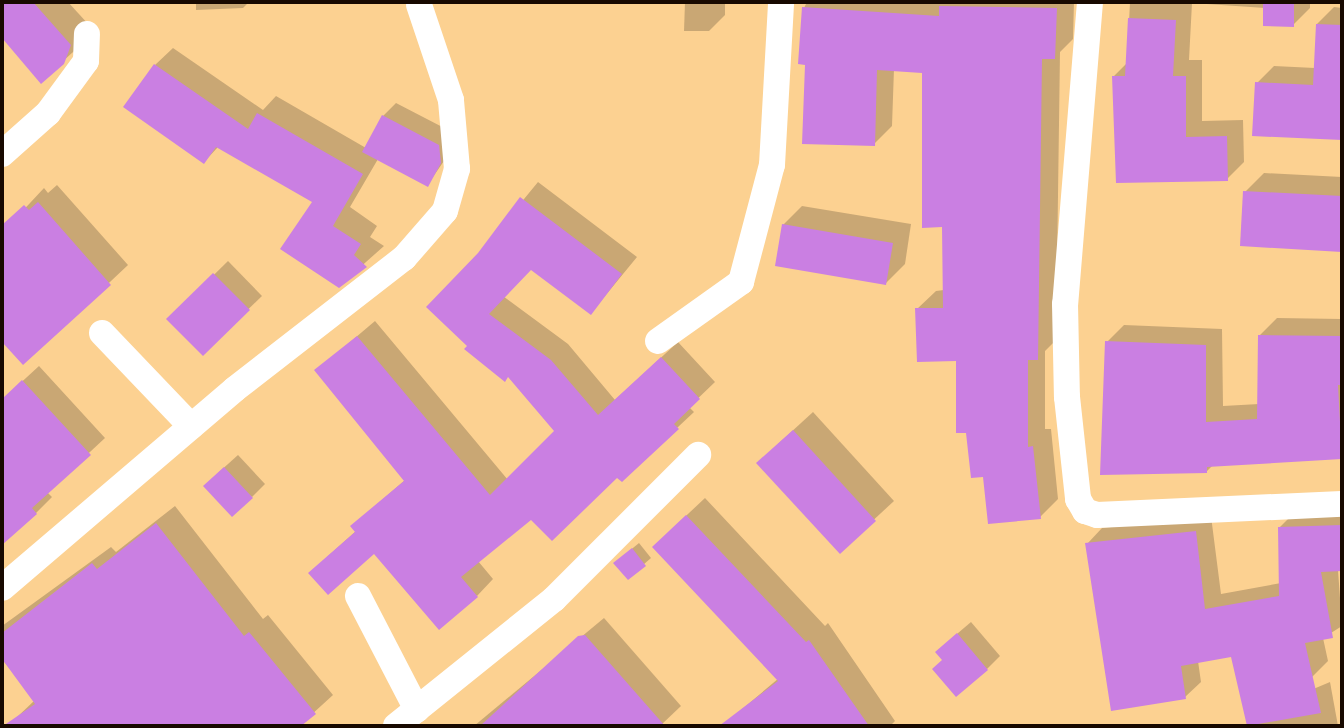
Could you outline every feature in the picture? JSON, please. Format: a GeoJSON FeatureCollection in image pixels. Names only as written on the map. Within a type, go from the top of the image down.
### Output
{"type":"FeatureCollection","features":[{"type":"Feature","properties":{"kind":"street"},"geometry":{"type":"LineString","coordinates":[[658,341],[741,282],[772,165],[781,2]]}},
{"type":"Feature","properties":{"kind":"street"},"geometry":{"type":"LineString","coordinates":[[1090,2],[1065,304],[1067,397],[1078,499],[1085,511],[1097,515],[1342,504]]}},
{"type":"Feature","properties":{"kind":"street"},"geometry":{"type":"LineString","coordinates":[[2,588],[191,426],[404,258],[445,211],[457,169],[451,100],[419,5]]}},
{"type":"Feature","properties":{"kind":"street"},"geometry":{"type":"LineString","coordinates":[[2,154],[48,113],[86,61],[87,34]]}},
{"type":"Feature","properties":{"kind":"street"},"geometry":{"type":"LineString","coordinates":[[102,332],[191,426]]}},
{"type":"Feature","properties":{"kind":"street"},"geometry":{"type":"LineString","coordinates":[[396,726],[554,599],[698,455]]}},
{"type":"Feature","properties":{"kind":"street"},"geometry":{"type":"LineString","coordinates":[[358,596],[417,710]]}},
{"type":"Feature","properties":{"kind":"building"},"geometry":{"type":"Polygon","coordinates":[[[2,2],[33,2],[71,45],[64,64],[41,84],[2,38],[2,2]]]}},
{"type":"Feature","properties":{"kind":"building"},"geometry":{"type":"Polygon","coordinates":[[[1263,2],[1294,2],[1294,27],[1263,26],[1263,2]]]}},
{"type":"Feature","properties":{"kind":"building"},"geometry":{"type":"Polygon","coordinates":[[[939,6],[1057,8],[1055,59],[1042,59],[1038,360],[1028,360],[1028,447],[1033,446],[1041,519],[988,524],[983,477],[971,478],[966,433],[956,433],[956,361],[917,362],[915,308],[943,308],[942,227],[922,228],[922,73],[877,70],[875,146],[802,144],[805,65],[798,64],[802,7],[939,16],[939,6]]]}},
{"type":"Feature","properties":{"kind":"building"},"geometry":{"type":"Polygon","coordinates":[[[1128,18],[1176,20],[1173,76],[1186,76],[1186,137],[1227,136],[1228,181],[1116,183],[1112,76],[1125,76],[1128,18]]]}},
{"type":"Feature","properties":{"kind":"building"},"geometry":{"type":"Polygon","coordinates":[[[1316,24],[1342,25],[1342,140],[1252,136],[1255,82],[1313,85],[1316,24]]]}},
{"type":"Feature","properties":{"kind":"building"},"geometry":{"type":"Polygon","coordinates":[[[154,64],[248,129],[257,113],[363,174],[333,226],[361,244],[354,255],[367,267],[339,288],[280,249],[312,202],[216,147],[204,164],[123,107],[154,64]]]}},
{"type":"Feature","properties":{"kind":"building"},"geometry":{"type":"Polygon","coordinates":[[[382,115],[439,145],[441,163],[428,187],[362,152],[382,115]]]}},
{"type":"Feature","properties":{"kind":"building"},"geometry":{"type":"Polygon","coordinates":[[[1243,191],[1342,196],[1342,252],[1240,246],[1243,191]]]}},
{"type":"Feature","properties":{"kind":"building"},"geometry":{"type":"Polygon","coordinates":[[[520,197],[622,274],[591,315],[531,270],[489,314],[551,360],[598,415],[661,357],[700,399],[674,424],[679,429],[622,482],[617,478],[552,541],[531,520],[461,577],[478,597],[439,630],[374,554],[328,595],[308,573],[355,532],[350,526],[404,481],[314,370],[357,336],[490,495],[554,431],[508,377],[505,382],[464,349],[467,346],[426,307],[478,253],[520,197]]]}},
{"type":"Feature","properties":{"kind":"building"},"geometry":{"type":"Polygon","coordinates":[[[38,202],[111,285],[23,365],[2,342],[2,225],[24,205],[29,210],[38,202]]]}},
{"type":"Feature","properties":{"kind":"building"},"geometry":{"type":"Polygon","coordinates":[[[782,224],[893,243],[886,285],[775,266],[782,224]]]}},
{"type":"Feature","properties":{"kind":"building"},"geometry":{"type":"Polygon","coordinates":[[[213,273],[250,310],[203,356],[166,319],[213,273]]]}},
{"type":"Feature","properties":{"kind":"building"},"geometry":{"type":"Polygon","coordinates":[[[1258,335],[1342,336],[1342,385],[1338,385],[1342,459],[1207,467],[1207,473],[1100,475],[1105,341],[1206,345],[1206,422],[1257,419],[1258,335]]]}},
{"type":"Feature","properties":{"kind":"building"},"geometry":{"type":"Polygon","coordinates":[[[22,380],[91,455],[32,508],[37,514],[2,545],[2,399],[22,380]]]}},
{"type":"Feature","properties":{"kind":"building"},"geometry":{"type":"Polygon","coordinates":[[[793,430],[876,521],[840,554],[756,463],[793,430]]]}},
{"type":"Feature","properties":{"kind":"building"},"geometry":{"type":"Polygon","coordinates":[[[224,467],[253,498],[232,517],[203,486],[224,467]]]}},
{"type":"Feature","properties":{"kind":"building"},"geometry":{"type":"Polygon","coordinates":[[[686,515],[806,642],[809,640],[869,726],[719,726],[778,681],[652,547],[686,515]]]}},
{"type":"Feature","properties":{"kind":"building"},"geometry":{"type":"Polygon","coordinates":[[[156,523],[244,636],[249,632],[316,714],[301,726],[3,726],[35,704],[2,659],[2,633],[92,563],[97,569],[156,523]]]}},
{"type":"Feature","properties":{"kind":"building"},"geometry":{"type":"Polygon","coordinates":[[[1342,525],[1342,571],[1321,572],[1333,638],[1305,643],[1321,713],[1247,726],[1231,657],[1181,666],[1186,699],[1111,711],[1085,543],[1196,531],[1205,609],[1279,596],[1278,527],[1342,525]]]}},
{"type":"Feature","properties":{"kind":"building"},"geometry":{"type":"Polygon","coordinates":[[[632,548],[646,566],[628,580],[613,563],[632,548]]]}},
{"type":"Feature","properties":{"kind":"building"},"geometry":{"type":"Polygon","coordinates":[[[957,633],[988,670],[956,697],[932,669],[942,660],[935,652],[957,633]]]}},
{"type":"Feature","properties":{"kind":"building"},"geometry":{"type":"Polygon","coordinates":[[[585,635],[665,726],[480,726],[578,636],[585,635]]]}}]}
